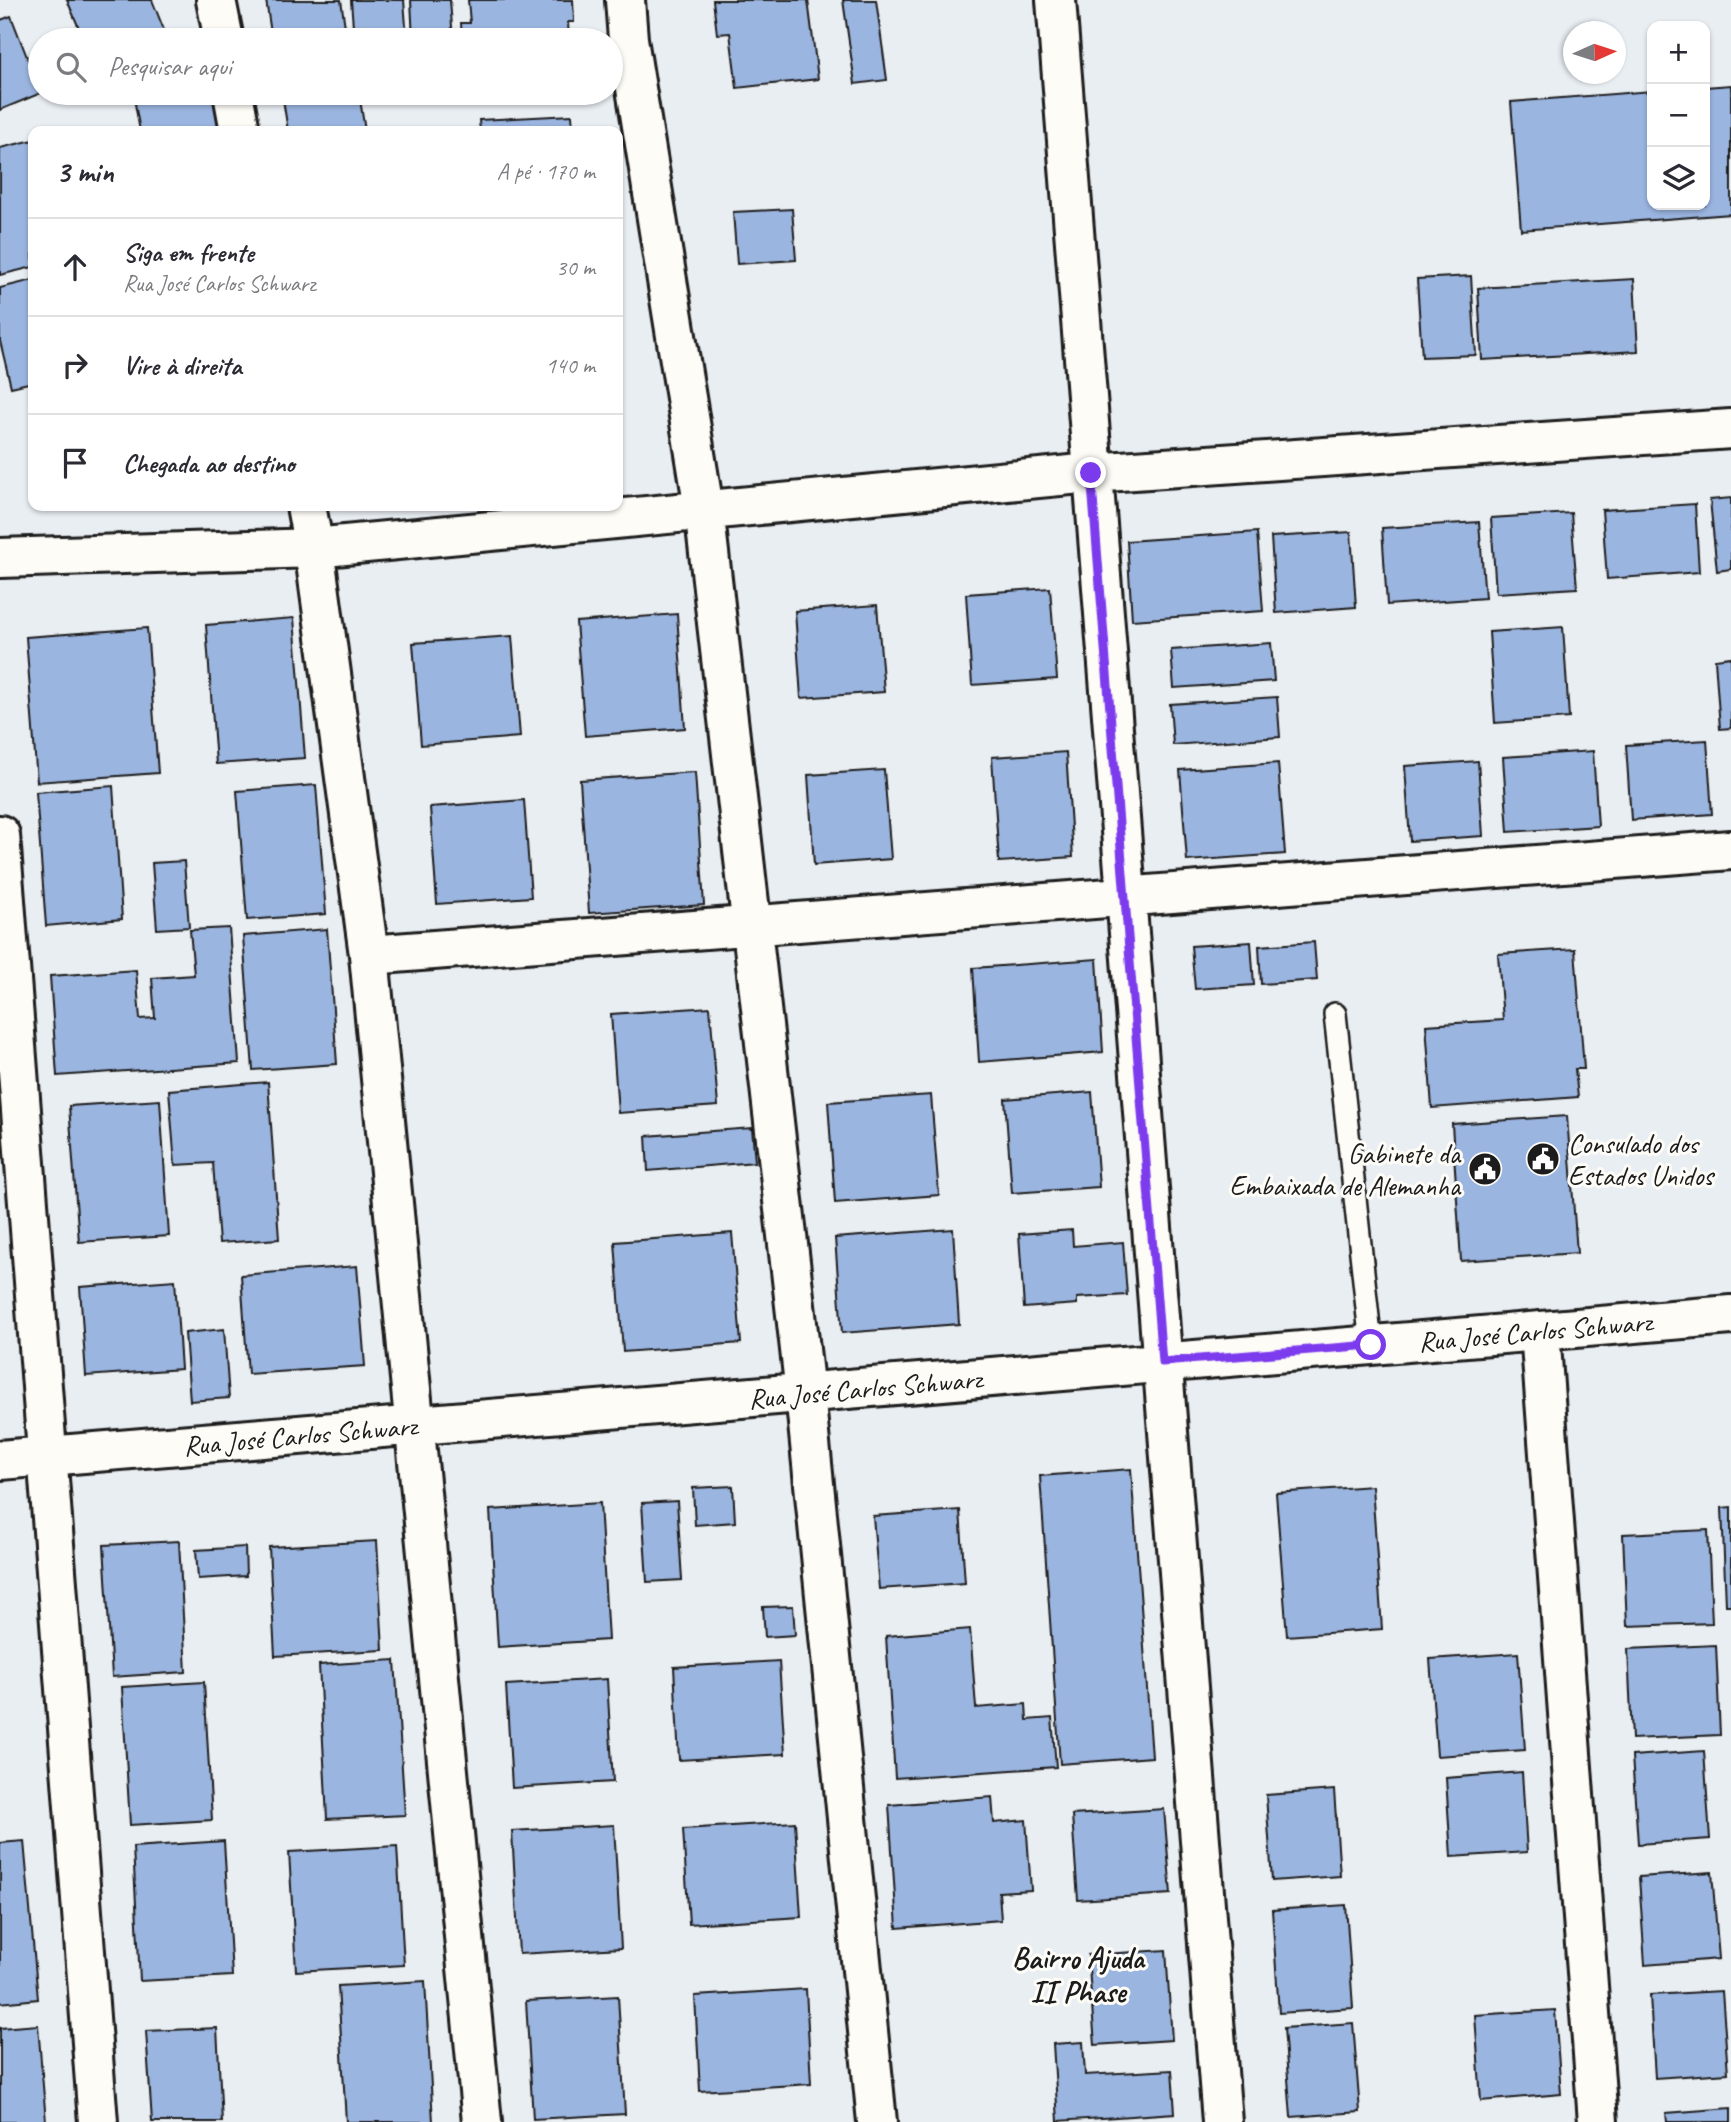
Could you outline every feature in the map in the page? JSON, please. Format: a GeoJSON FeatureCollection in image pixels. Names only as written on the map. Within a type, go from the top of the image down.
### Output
{"type":"FeatureCollection","features":[{"type":"Feature","properties":{"kind":"street"},"geometry":{"type":"LineString","coordinates":[[216,0],[222,28]]}},
{"type":"Feature","properties":{"kind":"street"},"geometry":{"type":"LineString","coordinates":[[625,0],[628,39],[704,509],[805,1393],[877,2122]]}},
{"type":"Feature","properties":{"kind":"street"},"geometry":{"type":"LineString","coordinates":[[1056,0],[1222,2122]]}},
{"type":"Feature","properties":{"kind":"street"},"geometry":{"type":"LineString","coordinates":[[235,105],[239,126]]}},
{"type":"Feature","properties":{"kind":"street"},"geometry":{"type":"LineString","coordinates":[[0,558],[314,548],[1091,473],[1731,429]]}},
{"type":"Feature","properties":{"kind":"street"},"geometry":{"type":"LineString","coordinates":[[307,511],[369,955],[482,2122]]}},
{"type":"Feature","properties":{"kind":"street"},"geometry":{"type":"LineString","coordinates":[[0,835],[98,2122]]}},
{"type":"Feature","properties":{"kind":"street"},"geometry":{"type":"LineString","coordinates":[[369,955],[1731,849]]}},
{"type":"Feature","properties":{"kind":"street","name":"Rua José Carlos Schwarz"},"geometry":{"type":"LineString","coordinates":[[0,1460],[1731,1315]]}},
{"type":"Feature","properties":{"kind":"street"},"geometry":{"type":"LineString","coordinates":[[1540,1331],[1598,2122]]}},
{"type":"Feature","properties":{"kind":"lane"},"geometry":{"type":"LineString","coordinates":[[1335,1013],[1371,1345]]}},
{"type":"Feature","properties":{"kind":"building"},"geometry":{"type":"Polygon","coordinates":[[[67,0],[152,0],[163,28],[79,28],[67,0]]]}},
{"type":"Feature","properties":{"kind":"building"},"geometry":{"type":"Polygon","coordinates":[[[266,0],[341,0],[345,28],[270,28],[266,0]]]}},
{"type":"Feature","properties":{"kind":"building"},"geometry":{"type":"Polygon","coordinates":[[[351,0],[404,0],[406,28],[353,28],[351,0]]]}},
{"type":"Feature","properties":{"kind":"building"},"geometry":{"type":"Polygon","coordinates":[[[411,0],[450,0],[452,28],[412,28],[411,0]]]}},
{"type":"Feature","properties":{"kind":"building"},"geometry":{"type":"Polygon","coordinates":[[[468,0],[573,0],[574,22],[568,22],[568,28],[461,28],[461,23],[470,23],[468,0]]]}},
{"type":"Feature","properties":{"kind":"building"},"geometry":{"type":"Polygon","coordinates":[[[713,0],[808,0],[818,79],[737,88],[730,33],[717,34],[713,0]]]}},
{"type":"Feature","properties":{"kind":"building"},"geometry":{"type":"Polygon","coordinates":[[[843,0],[876,0],[887,80],[855,84],[843,0]]]}},
{"type":"Feature","properties":{"kind":"building"},"geometry":{"type":"Polygon","coordinates":[[[11,16],[28,60],[28,98],[0,110],[0,17],[1,20],[11,16]]]}},
{"type":"Feature","properties":{"kind":"building"},"geometry":{"type":"Polygon","coordinates":[[[1731,85],[1731,214],[1521,230],[1511,102],[1647,91],[1647,210],[1710,210],[1710,87],[1731,85]]]}},
{"type":"Feature","properties":{"kind":"building"},"geometry":{"type":"Polygon","coordinates":[[[135,105],[217,105],[221,126],[139,126],[135,105]]]}},
{"type":"Feature","properties":{"kind":"building"},"geometry":{"type":"Polygon","coordinates":[[[284,105],[361,105],[364,126],[287,126],[284,105]]]}},
{"type":"Feature","properties":{"kind":"building"},"geometry":{"type":"Polygon","coordinates":[[[572,115],[573,126],[480,126],[479,120],[572,115]]]}},
{"type":"Feature","properties":{"kind":"building"},"geometry":{"type":"Polygon","coordinates":[[[28,141],[28,268],[0,275],[0,148],[28,141]]]}},
{"type":"Feature","properties":{"kind":"building"},"geometry":{"type":"Polygon","coordinates":[[[792,209],[796,260],[737,264],[733,212],[792,209]]]}},
{"type":"Feature","properties":{"kind":"building"},"geometry":{"type":"Polygon","coordinates":[[[1471,276],[1476,355],[1422,357],[1417,279],[1471,276]]]}},
{"type":"Feature","properties":{"kind":"building"},"geometry":{"type":"Polygon","coordinates":[[[1634,279],[1638,351],[1482,360],[1478,288],[1634,279]]]}},
{"type":"Feature","properties":{"kind":"building"},"geometry":{"type":"Polygon","coordinates":[[[28,281],[28,383],[11,387],[0,341],[0,288],[28,281]]]}},
{"type":"Feature","properties":{"kind":"building"},"geometry":{"type":"Polygon","coordinates":[[[1731,498],[1731,569],[1717,571],[1710,500],[1731,498]]]}},
{"type":"Feature","properties":{"kind":"building"},"geometry":{"type":"Polygon","coordinates":[[[1695,504],[1699,572],[1607,579],[1602,510],[1695,504]]]}},
{"type":"Feature","properties":{"kind":"building"},"geometry":{"type":"Polygon","coordinates":[[[1571,513],[1577,588],[1496,593],[1491,518],[1571,513]]]}},
{"type":"Feature","properties":{"kind":"building"},"geometry":{"type":"Polygon","coordinates":[[[1479,522],[1485,598],[1387,605],[1382,528],[1479,522]]]}},
{"type":"Feature","properties":{"kind":"building"},"geometry":{"type":"Polygon","coordinates":[[[1257,532],[1263,611],[1132,620],[1127,541],[1257,532]]]}},
{"type":"Feature","properties":{"kind":"building"},"geometry":{"type":"Polygon","coordinates":[[[1351,532],[1356,607],[1276,613],[1271,537],[1351,532]]]}},
{"type":"Feature","properties":{"kind":"building"},"geometry":{"type":"Polygon","coordinates":[[[1050,588],[1057,679],[972,685],[966,594],[1050,588]]]}},
{"type":"Feature","properties":{"kind":"building"},"geometry":{"type":"Polygon","coordinates":[[[877,605],[884,692],[801,698],[795,611],[877,605]]]}},
{"type":"Feature","properties":{"kind":"building"},"geometry":{"type":"Polygon","coordinates":[[[677,614],[685,728],[585,736],[576,622],[677,614]]]}},
{"type":"Feature","properties":{"kind":"building"},"geometry":{"type":"Polygon","coordinates":[[[294,618],[305,758],[216,764],[206,625],[294,618]]]}},
{"type":"Feature","properties":{"kind":"building"},"geometry":{"type":"Polygon","coordinates":[[[1563,627],[1569,718],[1495,723],[1489,632],[1563,627]]]}},
{"type":"Feature","properties":{"kind":"building"},"geometry":{"type":"Polygon","coordinates":[[[147,628],[158,773],[37,782],[26,637],[147,628]]]}},
{"type":"Feature","properties":{"kind":"building"},"geometry":{"type":"Polygon","coordinates":[[[512,636],[520,737],[421,745],[413,643],[512,636]]]}},
{"type":"Feature","properties":{"kind":"building"},"geometry":{"type":"Polygon","coordinates":[[[1271,643],[1274,681],[1174,688],[1171,650],[1271,643]]]}},
{"type":"Feature","properties":{"kind":"building"},"geometry":{"type":"Polygon","coordinates":[[[1731,657],[1731,728],[1720,729],[1715,659],[1731,657]]]}},
{"type":"Feature","properties":{"kind":"building"},"geometry":{"type":"Polygon","coordinates":[[[1277,697],[1280,737],[1173,745],[1170,704],[1277,697]]]}},
{"type":"Feature","properties":{"kind":"building"},"geometry":{"type":"Polygon","coordinates":[[[1707,740],[1712,814],[1631,820],[1626,745],[1707,740]]]}},
{"type":"Feature","properties":{"kind":"building"},"geometry":{"type":"Polygon","coordinates":[[[1593,751],[1598,826],[1508,832],[1503,757],[1593,751]]]}},
{"type":"Feature","properties":{"kind":"building"},"geometry":{"type":"Polygon","coordinates":[[[1066,752],[1073,857],[999,862],[992,757],[1066,752]]]}},
{"type":"Feature","properties":{"kind":"building"},"geometry":{"type":"Polygon","coordinates":[[[1478,761],[1483,836],[1410,841],[1405,766],[1478,761]]]}},
{"type":"Feature","properties":{"kind":"building"},"geometry":{"type":"Polygon","coordinates":[[[1278,763],[1285,854],[1187,861],[1180,770],[1278,763]]]}},
{"type":"Feature","properties":{"kind":"building"},"geometry":{"type":"Polygon","coordinates":[[[884,770],[891,859],[814,865],[808,775],[884,770]]]}},
{"type":"Feature","properties":{"kind":"building"},"geometry":{"type":"Polygon","coordinates":[[[695,772],[704,905],[589,913],[580,780],[695,772]]]}},
{"type":"Feature","properties":{"kind":"building"},"geometry":{"type":"Polygon","coordinates":[[[316,785],[326,914],[247,920],[237,791],[316,785]]]}},
{"type":"Feature","properties":{"kind":"building"},"geometry":{"type":"Polygon","coordinates":[[[113,786],[122,919],[46,926],[36,792],[113,786]]]}},
{"type":"Feature","properties":{"kind":"building"},"geometry":{"type":"Polygon","coordinates":[[[524,800],[531,897],[437,904],[430,807],[524,800]]]}},
{"type":"Feature","properties":{"kind":"building"},"geometry":{"type":"Polygon","coordinates":[[[184,861],[189,927],[157,929],[152,863],[184,861]]]}},
{"type":"Feature","properties":{"kind":"building"},"geometry":{"type":"Polygon","coordinates":[[[229,928],[239,1063],[57,1076],[50,976],[136,970],[140,1019],[155,1018],[152,978],[194,975],[190,930],[229,928]]]}},
{"type":"Feature","properties":{"kind":"building"},"geometry":{"type":"Polygon","coordinates":[[[327,929],[337,1064],[253,1070],[243,936],[327,929]]]}},
{"type":"Feature","properties":{"kind":"building"},"geometry":{"type":"Polygon","coordinates":[[[1251,942],[1254,985],[1195,989],[1191,946],[1251,942]]]}},
{"type":"Feature","properties":{"kind":"building"},"geometry":{"type":"Polygon","coordinates":[[[1314,942],[1317,980],[1261,984],[1259,946],[1314,942]]]}},
{"type":"Feature","properties":{"kind":"building"},"geometry":{"type":"Polygon","coordinates":[[[1575,949],[1584,1069],[1575,1069],[1578,1097],[1432,1108],[1426,1025],[1503,1020],[1498,954],[1575,949]]]}},
{"type":"Feature","properties":{"kind":"building"},"geometry":{"type":"Polygon","coordinates":[[[1097,959],[1103,1052],[979,1062],[973,968],[1097,959]]]}},
{"type":"Feature","properties":{"kind":"building"},"geometry":{"type":"Polygon","coordinates":[[[710,1007],[718,1106],[618,1113],[611,1014],[710,1007]]]}},
{"type":"Feature","properties":{"kind":"building"},"geometry":{"type":"Polygon","coordinates":[[[268,1082],[279,1239],[219,1243],[213,1163],[175,1165],[169,1090],[268,1082]]]}},
{"type":"Feature","properties":{"kind":"building"},"geometry":{"type":"Polygon","coordinates":[[[1092,1092],[1099,1187],[1012,1193],[1005,1099],[1092,1092]]]}},
{"type":"Feature","properties":{"kind":"building"},"geometry":{"type":"Polygon","coordinates":[[[931,1095],[939,1195],[835,1203],[828,1102],[931,1095]]]}},
{"type":"Feature","properties":{"kind":"building"},"geometry":{"type":"Polygon","coordinates":[[[160,1100],[169,1236],[79,1242],[69,1106],[160,1100]]]}},
{"type":"Feature","properties":{"kind":"building"},"geometry":{"type":"Polygon","coordinates":[[[1567,1116],[1577,1253],[1461,1261],[1452,1124],[1567,1116]]]}},
{"type":"Feature","properties":{"kind":"building"},"geometry":{"type":"Polygon","coordinates":[[[752,1128],[755,1162],[648,1171],[646,1136],[752,1128]]]}},
{"type":"Feature","properties":{"kind":"building"},"geometry":{"type":"Polygon","coordinates":[[[953,1229],[959,1324],[842,1333],[835,1238],[953,1229]]]}},
{"type":"Feature","properties":{"kind":"building"},"geometry":{"type":"Polygon","coordinates":[[[1072,1230],[1073,1246],[1123,1242],[1127,1295],[1077,1298],[1077,1304],[1024,1308],[1019,1234],[1072,1230]]]}},
{"type":"Feature","properties":{"kind":"building"},"geometry":{"type":"Polygon","coordinates":[[[732,1233],[741,1343],[623,1352],[615,1242],[732,1233]]]}},
{"type":"Feature","properties":{"kind":"building"},"geometry":{"type":"Polygon","coordinates":[[[357,1266],[365,1366],[248,1374],[241,1275],[357,1266]]]}},
{"type":"Feature","properties":{"kind":"building"},"geometry":{"type":"Polygon","coordinates":[[[175,1280],[181,1369],[86,1376],[80,1287],[175,1280]]]}},
{"type":"Feature","properties":{"kind":"building"},"geometry":{"type":"Polygon","coordinates":[[[224,1329],[229,1398],[190,1401],[185,1333],[224,1329]]]}},
{"type":"Feature","properties":{"kind":"building"},"geometry":{"type":"Polygon","coordinates":[[[1131,1469],[1152,1757],[1060,1764],[1040,1476],[1131,1469]]]}},
{"type":"Feature","properties":{"kind":"building"},"geometry":{"type":"Polygon","coordinates":[[[733,1486],[735,1522],[695,1525],[693,1488],[733,1486]]]}},
{"type":"Feature","properties":{"kind":"building"},"geometry":{"type":"Polygon","coordinates":[[[1372,1486],[1382,1629],[1287,1636],[1276,1493],[1372,1486]]]}},
{"type":"Feature","properties":{"kind":"building"},"geometry":{"type":"Polygon","coordinates":[[[677,1501],[682,1580],[647,1582],[642,1503],[677,1501]]]}},
{"type":"Feature","properties":{"kind":"building"},"geometry":{"type":"Polygon","coordinates":[[[600,1503],[608,1640],[498,1647],[490,1510],[600,1503]]]}},
{"type":"Feature","properties":{"kind":"building"},"geometry":{"type":"Polygon","coordinates":[[[1731,1507],[1731,1605],[1726,1605],[1722,1508],[1731,1507]]]}},
{"type":"Feature","properties":{"kind":"building"},"geometry":{"type":"Polygon","coordinates":[[[960,1510],[965,1583],[879,1589],[873,1516],[960,1510]]]}},
{"type":"Feature","properties":{"kind":"building"},"geometry":{"type":"Polygon","coordinates":[[[1708,1530],[1712,1623],[1627,1626],[1623,1534],[1708,1530]]]}},
{"type":"Feature","properties":{"kind":"building"},"geometry":{"type":"Polygon","coordinates":[[[179,1541],[186,1672],[112,1677],[104,1545],[179,1541]]]}},
{"type":"Feature","properties":{"kind":"building"},"geometry":{"type":"Polygon","coordinates":[[[377,1541],[383,1650],[275,1656],[269,1547],[377,1541]]]}},
{"type":"Feature","properties":{"kind":"building"},"geometry":{"type":"Polygon","coordinates":[[[245,1547],[246,1576],[198,1579],[196,1550],[245,1547]]]}},
{"type":"Feature","properties":{"kind":"building"},"geometry":{"type":"Polygon","coordinates":[[[793,1606],[795,1635],[765,1637],[763,1607],[793,1606]]]}},
{"type":"Feature","properties":{"kind":"building"},"geometry":{"type":"Polygon","coordinates":[[[970,1629],[976,1708],[1026,1704],[1027,1720],[1052,1718],[1056,1767],[895,1778],[886,1636],[970,1629]]]}},
{"type":"Feature","properties":{"kind":"building"},"geometry":{"type":"Polygon","coordinates":[[[1716,1645],[1720,1735],[1632,1739],[1628,1649],[1716,1645]]]}},
{"type":"Feature","properties":{"kind":"building"},"geometry":{"type":"Polygon","coordinates":[[[1518,1653],[1525,1750],[1437,1756],[1430,1659],[1518,1653]]]}},
{"type":"Feature","properties":{"kind":"building"},"geometry":{"type":"Polygon","coordinates":[[[395,1660],[405,1815],[327,1819],[319,1665],[395,1660]]]}},
{"type":"Feature","properties":{"kind":"building"},"geometry":{"type":"Polygon","coordinates":[[[779,1661],[785,1754],[679,1760],[674,1667],[779,1661]]]}},
{"type":"Feature","properties":{"kind":"building"},"geometry":{"type":"Polygon","coordinates":[[[607,1679],[613,1782],[512,1788],[506,1685],[607,1679]]]}},
{"type":"Feature","properties":{"kind":"building"},"geometry":{"type":"Polygon","coordinates":[[[204,1682],[212,1820],[130,1825],[122,1687],[204,1682]]]}},
{"type":"Feature","properties":{"kind":"building"},"geometry":{"type":"Polygon","coordinates":[[[1704,1751],[1710,1839],[1638,1844],[1632,1756],[1704,1751]]]}},
{"type":"Feature","properties":{"kind":"building"},"geometry":{"type":"Polygon","coordinates":[[[1522,1772],[1527,1852],[1451,1857],[1446,1778],[1522,1772]]]}},
{"type":"Feature","properties":{"kind":"building"},"geometry":{"type":"Polygon","coordinates":[[[1334,1790],[1340,1876],[1272,1881],[1266,1795],[1334,1790]]]}},
{"type":"Feature","properties":{"kind":"building"},"geometry":{"type":"Polygon","coordinates":[[[992,1797],[994,1823],[1026,1820],[1031,1890],[999,1892],[1001,1920],[897,1928],[889,1805],[992,1797]]]}},
{"type":"Feature","properties":{"kind":"building"},"geometry":{"type":"Polygon","coordinates":[[[1164,1809],[1171,1894],[1078,1900],[1072,1815],[1164,1809]]]}},
{"type":"Feature","properties":{"kind":"building"},"geometry":{"type":"Polygon","coordinates":[[[795,1822],[801,1917],[689,1924],[683,1829],[795,1822]]]}},
{"type":"Feature","properties":{"kind":"building"},"geometry":{"type":"Polygon","coordinates":[[[614,1825],[621,1948],[519,1954],[512,1831],[614,1825]]]}},
{"type":"Feature","properties":{"kind":"building"},"geometry":{"type":"Polygon","coordinates":[[[24,1841],[38,1999],[0,2003],[0,1843],[24,1841]]]}},
{"type":"Feature","properties":{"kind":"building"},"geometry":{"type":"Polygon","coordinates":[[[224,1841],[232,1976],[140,1981],[133,1847],[224,1841]]]}},
{"type":"Feature","properties":{"kind":"building"},"geometry":{"type":"Polygon","coordinates":[[[397,1846],[404,1965],[296,1971],[289,1852],[397,1846]]]}},
{"type":"Feature","properties":{"kind":"building"},"geometry":{"type":"Polygon","coordinates":[[[1712,1872],[1719,1959],[1645,1965],[1639,1877],[1712,1872]]]}},
{"type":"Feature","properties":{"kind":"building"},"geometry":{"type":"Polygon","coordinates":[[[1346,1905],[1353,2008],[1279,2013],[1272,1910],[1346,1905]]]}},
{"type":"Feature","properties":{"kind":"building"},"geometry":{"type":"Polygon","coordinates":[[[1166,1950],[1172,2040],[1095,2045],[1088,1955],[1166,1950]]]}},
{"type":"Feature","properties":{"kind":"building"},"geometry":{"type":"Polygon","coordinates":[[[425,1981],[433,2122],[346,2122],[338,1986],[425,1981]]]}},
{"type":"Feature","properties":{"kind":"building"},"geometry":{"type":"Polygon","coordinates":[[[806,1989],[811,2084],[700,2091],[695,1996],[806,1989]]]}},
{"type":"Feature","properties":{"kind":"building"},"geometry":{"type":"Polygon","coordinates":[[[1722,1991],[1728,2073],[1655,2078],[1650,1995],[1722,1991]]]}},
{"type":"Feature","properties":{"kind":"building"},"geometry":{"type":"Polygon","coordinates":[[[618,1996],[625,2114],[533,2119],[526,2001],[618,1996]]]}},
{"type":"Feature","properties":{"kind":"building"},"geometry":{"type":"Polygon","coordinates":[[[1555,2010],[1561,2094],[1481,2101],[1475,2015],[1555,2010]]]}},
{"type":"Feature","properties":{"kind":"building"},"geometry":{"type":"Polygon","coordinates":[[[1353,2023],[1360,2112],[1291,2117],[1284,2028],[1353,2023]]]}},
{"type":"Feature","properties":{"kind":"building"},"geometry":{"type":"Polygon","coordinates":[[[38,2025],[46,2122],[0,2122],[0,2028],[38,2025]]]}},
{"type":"Feature","properties":{"kind":"building"},"geometry":{"type":"Polygon","coordinates":[[[217,2028],[222,2122],[152,2122],[146,2031],[217,2028]]]}},
{"type":"Feature","properties":{"kind":"building"},"geometry":{"type":"Polygon","coordinates":[[[1083,2042],[1085,2075],[1172,2070],[1175,2113],[1058,2121],[1053,2044],[1083,2042]]]}},
{"type":"Feature","properties":{"kind":"building"},"geometry":{"type":"Polygon","coordinates":[[[1731,2108],[1731,2122],[1667,2122],[1666,2113],[1731,2108]]]}},
{"type":"Feature","properties":{"kind":"place","name":"Consulado dos Estados Unidos"},"geometry":{"type":"Point","coordinates":[1543,1159]}},
{"type":"Feature","properties":{"kind":"place","name":"Gabinete da Embaixada de Alemanha"},"geometry":{"type":"Point","coordinates":[1485,1169]}},
{"type":"Feature","properties":{"kind":"district","name":"Bairro Ajuda II Phase"},"geometry":{"type":"Point","coordinates":[1078,1975]}},
{"type":"Feature","properties":{"kind":"route"},"geometry":{"type":"LineString","coordinates":[[1091,473],[1162,1362],[1371,1345]]}}]}
